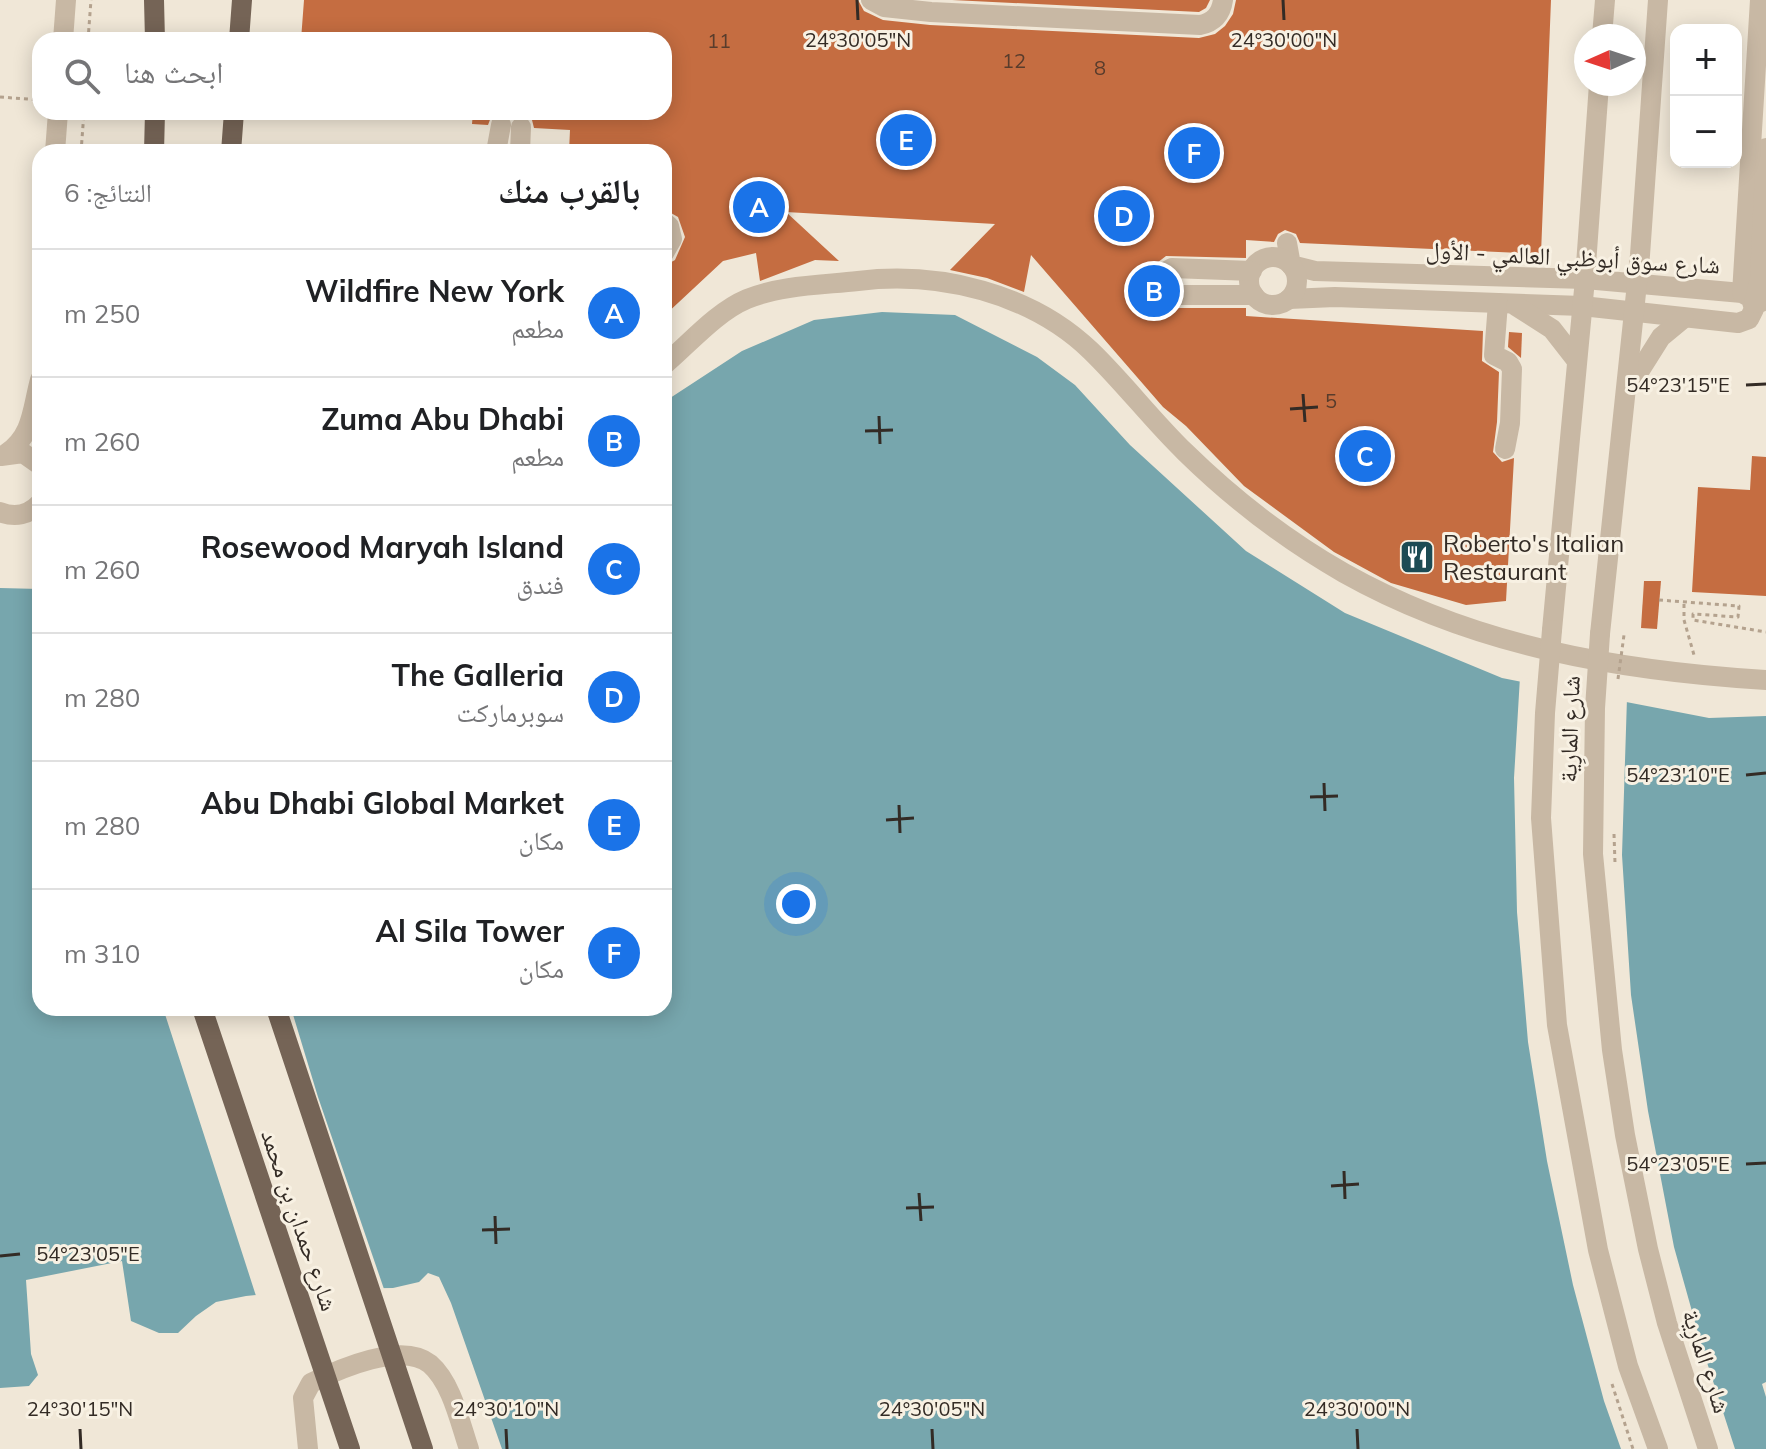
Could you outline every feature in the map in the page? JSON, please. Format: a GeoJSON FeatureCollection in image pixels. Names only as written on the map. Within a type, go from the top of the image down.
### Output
{"type":"FeatureCollection","features":[{"type":"Feature","properties":{"kind":"main road"},"geometry":{"type":"LineString","coordinates":[[154,0],[155,32]]}},
{"type":"Feature","properties":{"kind":"main road"},"geometry":{"type":"LineString","coordinates":[[240,32],[242,0]]}},
{"type":"Feature","properties":{"kind":"main road"},"geometry":{"type":"LineString","coordinates":[[154,144],[155,120]]}},
{"type":"Feature","properties":{"kind":"main road"},"geometry":{"type":"LineString","coordinates":[[232,144],[233,120]]}},
{"type":"Feature","properties":{"kind":"main road","name":"شارع حمدان بن محمد"},"geometry":{"type":"LineString","coordinates":[[205,1016],[350,1449]]}},
{"type":"Feature","properties":{"kind":"main road","name":"شارع حمدان بن محمد"},"geometry":{"type":"LineString","coordinates":[[279,1016],[423,1449]]}},
{"type":"Feature","properties":{"kind":"street"},"geometry":{"type":"LineString","coordinates":[[64,32],[66,0]]}},
{"type":"Feature","properties":{"kind":"street"},"geometry":{"type":"LineString","coordinates":[[871,0],[884,7],[931,12],[1200,25],[1214,20],[1223,0]]}},
{"type":"Feature","properties":{"kind":"street"},"geometry":{"type":"LineString","coordinates":[[1603,24],[1605,0]]}},
{"type":"Feature","properties":{"kind":"street","name":"شارع المارِية"},"geometry":{"type":"LineString","coordinates":[[1658,0],[1635,310],[1595,708],[1593,854],[1605,996],[1625,1135],[1648,1249],[1667,1323],[1708,1449]]}},
{"type":"Feature","properties":{"kind":"street"},"geometry":{"type":"LineString","coordinates":[[1738,323],[1749,319],[1754,309],[1760,0]]}},
{"type":"Feature","properties":{"kind":"street","name":"شارع المارِية"},"geometry":{"type":"LineString","coordinates":[[1598,96],[1585,279],[1545,713],[1541,818],[1557,1025],[1598,1250],[1628,1366],[1658,1449]]}},
{"type":"Feature","properties":{"kind":"street"},"geometry":{"type":"LineString","coordinates":[[56,144],[57,120]]}},
{"type":"Feature","properties":{"kind":"street"},"geometry":{"type":"LineString","coordinates":[[501,144],[511,126],[517,144]]}},
{"type":"Feature","properties":{"kind":"street"},"geometry":{"type":"LineString","coordinates":[[1754,299],[1760,278],[1766,148]]}},
{"type":"Feature","properties":{"kind":"street","name":"شارع سوق أبوظبي العالمي - الأول"},"geometry":{"type":"LineString","coordinates":[[1754,299],[1686,287],[1585,279],[1322,272],[1291,265],[1281,258],[1277,247],[1252,271],[1172,268],[1165,272],[1161,282],[1163,290],[1174,295],[1254,295],[1267,305],[1282,304],[1289,299],[1335,297],[1582,306],[1766,324]]}},
{"type":"Feature","properties":{"kind":"street"},"geometry":{"type":"LineString","coordinates":[[1289,299],[1297,286],[1291,265]]}},
{"type":"Feature","properties":{"kind":"street"},"geometry":{"type":"LineString","coordinates":[[1252,271],[1250,288],[1254,295]]}},
{"type":"Feature","properties":{"kind":"street"},"geometry":{"type":"LineString","coordinates":[[672,358],[745,300],[775,290],[880,278],[908,278],[949,282],[986,292],[1049,320],[1077,338],[1219,485],[1300,546],[1344,573],[1436,617],[1515,644],[1578,659],[1693,675],[1766,680]]}},
{"type":"Feature","properties":{"kind":"street"},"geometry":{"type":"LineString","coordinates":[[1505,449],[1510,423],[1512,369],[1508,362],[1494,355],[1505,304],[1552,329],[1577,361]]}},
{"type":"Feature","properties":{"kind":"street"},"geometry":{"type":"LineString","coordinates":[[1626,394],[1651,350],[1684,318]]}},
{"type":"Feature","properties":{"kind":"street"},"geometry":{"type":"LineString","coordinates":[[4,455],[16,447],[28,431],[32,414]]}},
{"type":"Feature","properties":{"kind":"street"},"geometry":{"type":"LineString","coordinates":[[4,455],[23,453],[32,459]]}},
{"type":"Feature","properties":{"kind":"street"},"geometry":{"type":"LineString","coordinates":[[0,512],[23,515],[32,509]]}},
{"type":"Feature","properties":{"kind":"street"},"geometry":{"type":"LineString","coordinates":[[308,1449],[303,1398],[311,1383],[364,1362],[396,1355],[429,1363],[440,1376],[469,1449]]}},
{"type":"Feature","properties":{"kind":"path"},"geometry":{"type":"LineString","coordinates":[[89,32],[91,0]]}},
{"type":"Feature","properties":{"kind":"path"},"geometry":{"type":"LineString","coordinates":[[0,97],[32,99]]}},
{"type":"Feature","properties":{"kind":"path"},"geometry":{"type":"LineString","coordinates":[[82,144],[83,120]]}},
{"type":"Feature","properties":{"kind":"path"},"geometry":{"type":"LineString","coordinates":[[1659,600],[1739,606],[1738,617],[1693,614],[1693,620],[1766,632]]}},
{"type":"Feature","properties":{"kind":"path"},"geometry":{"type":"LineString","coordinates":[[1684,602],[1684,620],[1694,653],[1693,675]]}},
{"type":"Feature","properties":{"kind":"path"},"geometry":{"type":"LineString","coordinates":[[1617,687],[1624,635]]}},
{"type":"Feature","properties":{"kind":"path"},"geometry":{"type":"LineString","coordinates":[[1614,834],[1615,862]]}},
{"type":"Feature","properties":{"kind":"water"},"geometry":{"type":"Polygon","coordinates":[[[882,312],[955,315],[1037,357],[1075,385],[1130,445],[1246,551],[1345,613],[1502,678],[1709,718],[1766,716],[1766,1382],[1762,1384],[1766,1397],[1766,1449],[502,1449],[439,1277],[428,1273],[419,1282],[393,1288],[314,1289],[216,1302],[178,1333],[159,1333],[131,1321],[122,1261],[26,1280],[31,1354],[38,1375],[29,1386],[0,1388],[0,588],[32,589],[32,1016],[672,1016],[672,397],[742,351],[814,320],[882,312]]]}},
{"type":"Feature","properties":{"kind":"pier"},"geometry":{"type":"Polygon","coordinates":[[[1520,677],[1627,698],[1622,855],[1631,995],[1648,1111],[1674,1247],[1735,1449],[1621,1449],[1604,1401],[1573,1285],[1547,1161],[1528,1042],[1517,912],[1514,778],[1520,677]]]}},
{"type":"Feature","properties":{"kind":"pier"},"geometry":{"type":"Polygon","coordinates":[[[166,1016],[293,1016],[385,1292],[314,1293],[257,1299],[166,1016]]]}},
{"type":"Feature","properties":{"kind":"building"},"geometry":{"type":"Polygon","coordinates":[[[304,0],[858,0],[864,11],[883,20],[1199,38],[1215,34],[1225,26],[1233,14],[1236,0],[1551,0],[1541,254],[1300,243],[1296,234],[1285,230],[1278,234],[1274,242],[1246,240],[1246,258],[1166,256],[1153,266],[1149,278],[1153,298],[1173,308],[1246,308],[1246,316],[1483,331],[1482,361],[1499,372],[1493,452],[1502,462],[1514,458],[1506,601],[1466,605],[1391,583],[1334,552],[1244,486],[1186,426],[1163,407],[1031,255],[1024,292],[987,278],[950,270],[995,224],[786,212],[839,261],[815,260],[760,281],[756,253],[723,261],[672,309],[672,262],[685,237],[678,217],[672,214],[672,144],[569,144],[570,130],[534,128],[532,120],[672,120],[672,32],[302,32],[304,0]]]}},
{"type":"Feature","properties":{"kind":"building"},"geometry":{"type":"Polygon","coordinates":[[[952,0],[1210,0],[1206,8],[1199,12],[952,0]]]}},
{"type":"Feature","properties":{"kind":"building"},"geometry":{"type":"Polygon","coordinates":[[[472,120],[490,120],[488,125],[472,124],[472,120]]]}},
{"type":"Feature","properties":{"kind":"building"},"geometry":{"type":"Polygon","coordinates":[[[1509,332],[1522,333],[1521,358],[1508,347],[1509,332]]]}},
{"type":"Feature","properties":{"kind":"building"},"geometry":{"type":"Polygon","coordinates":[[[1752,456],[1766,457],[1766,596],[1692,592],[1698,487],[1750,490],[1752,456]]]}},
{"type":"Feature","properties":{"kind":"building"},"geometry":{"type":"Polygon","coordinates":[[[1644,581],[1661,581],[1657,629],[1641,628],[1644,581]]]}},
{"type":"Feature","properties":{"kind":"place","name":"Abu Dhabi Global Market"},"geometry":{"type":"Point","coordinates":[906,140]}},
{"type":"Feature","properties":{"kind":"place","name":"Al Sila Tower"},"geometry":{"type":"Point","coordinates":[1194,153]}},
{"type":"Feature","properties":{"kind":"place","name":"Wildfire New York"},"geometry":{"type":"Point","coordinates":[759,207]}},
{"type":"Feature","properties":{"kind":"place","name":"The Galleria"},"geometry":{"type":"Point","coordinates":[1124,216]}},
{"type":"Feature","properties":{"kind":"place","name":"Zuma Abu Dhabi"},"geometry":{"type":"Point","coordinates":[1154,291]}},
{"type":"Feature","properties":{"kind":"place","name":"Rosewood Maryah Island"},"geometry":{"type":"Point","coordinates":[1365,456]}},
{"type":"Feature","properties":{"kind":"place","name":"Roberto's Italian Restaurant"},"geometry":{"type":"Point","coordinates":[1417,557]}}]}
